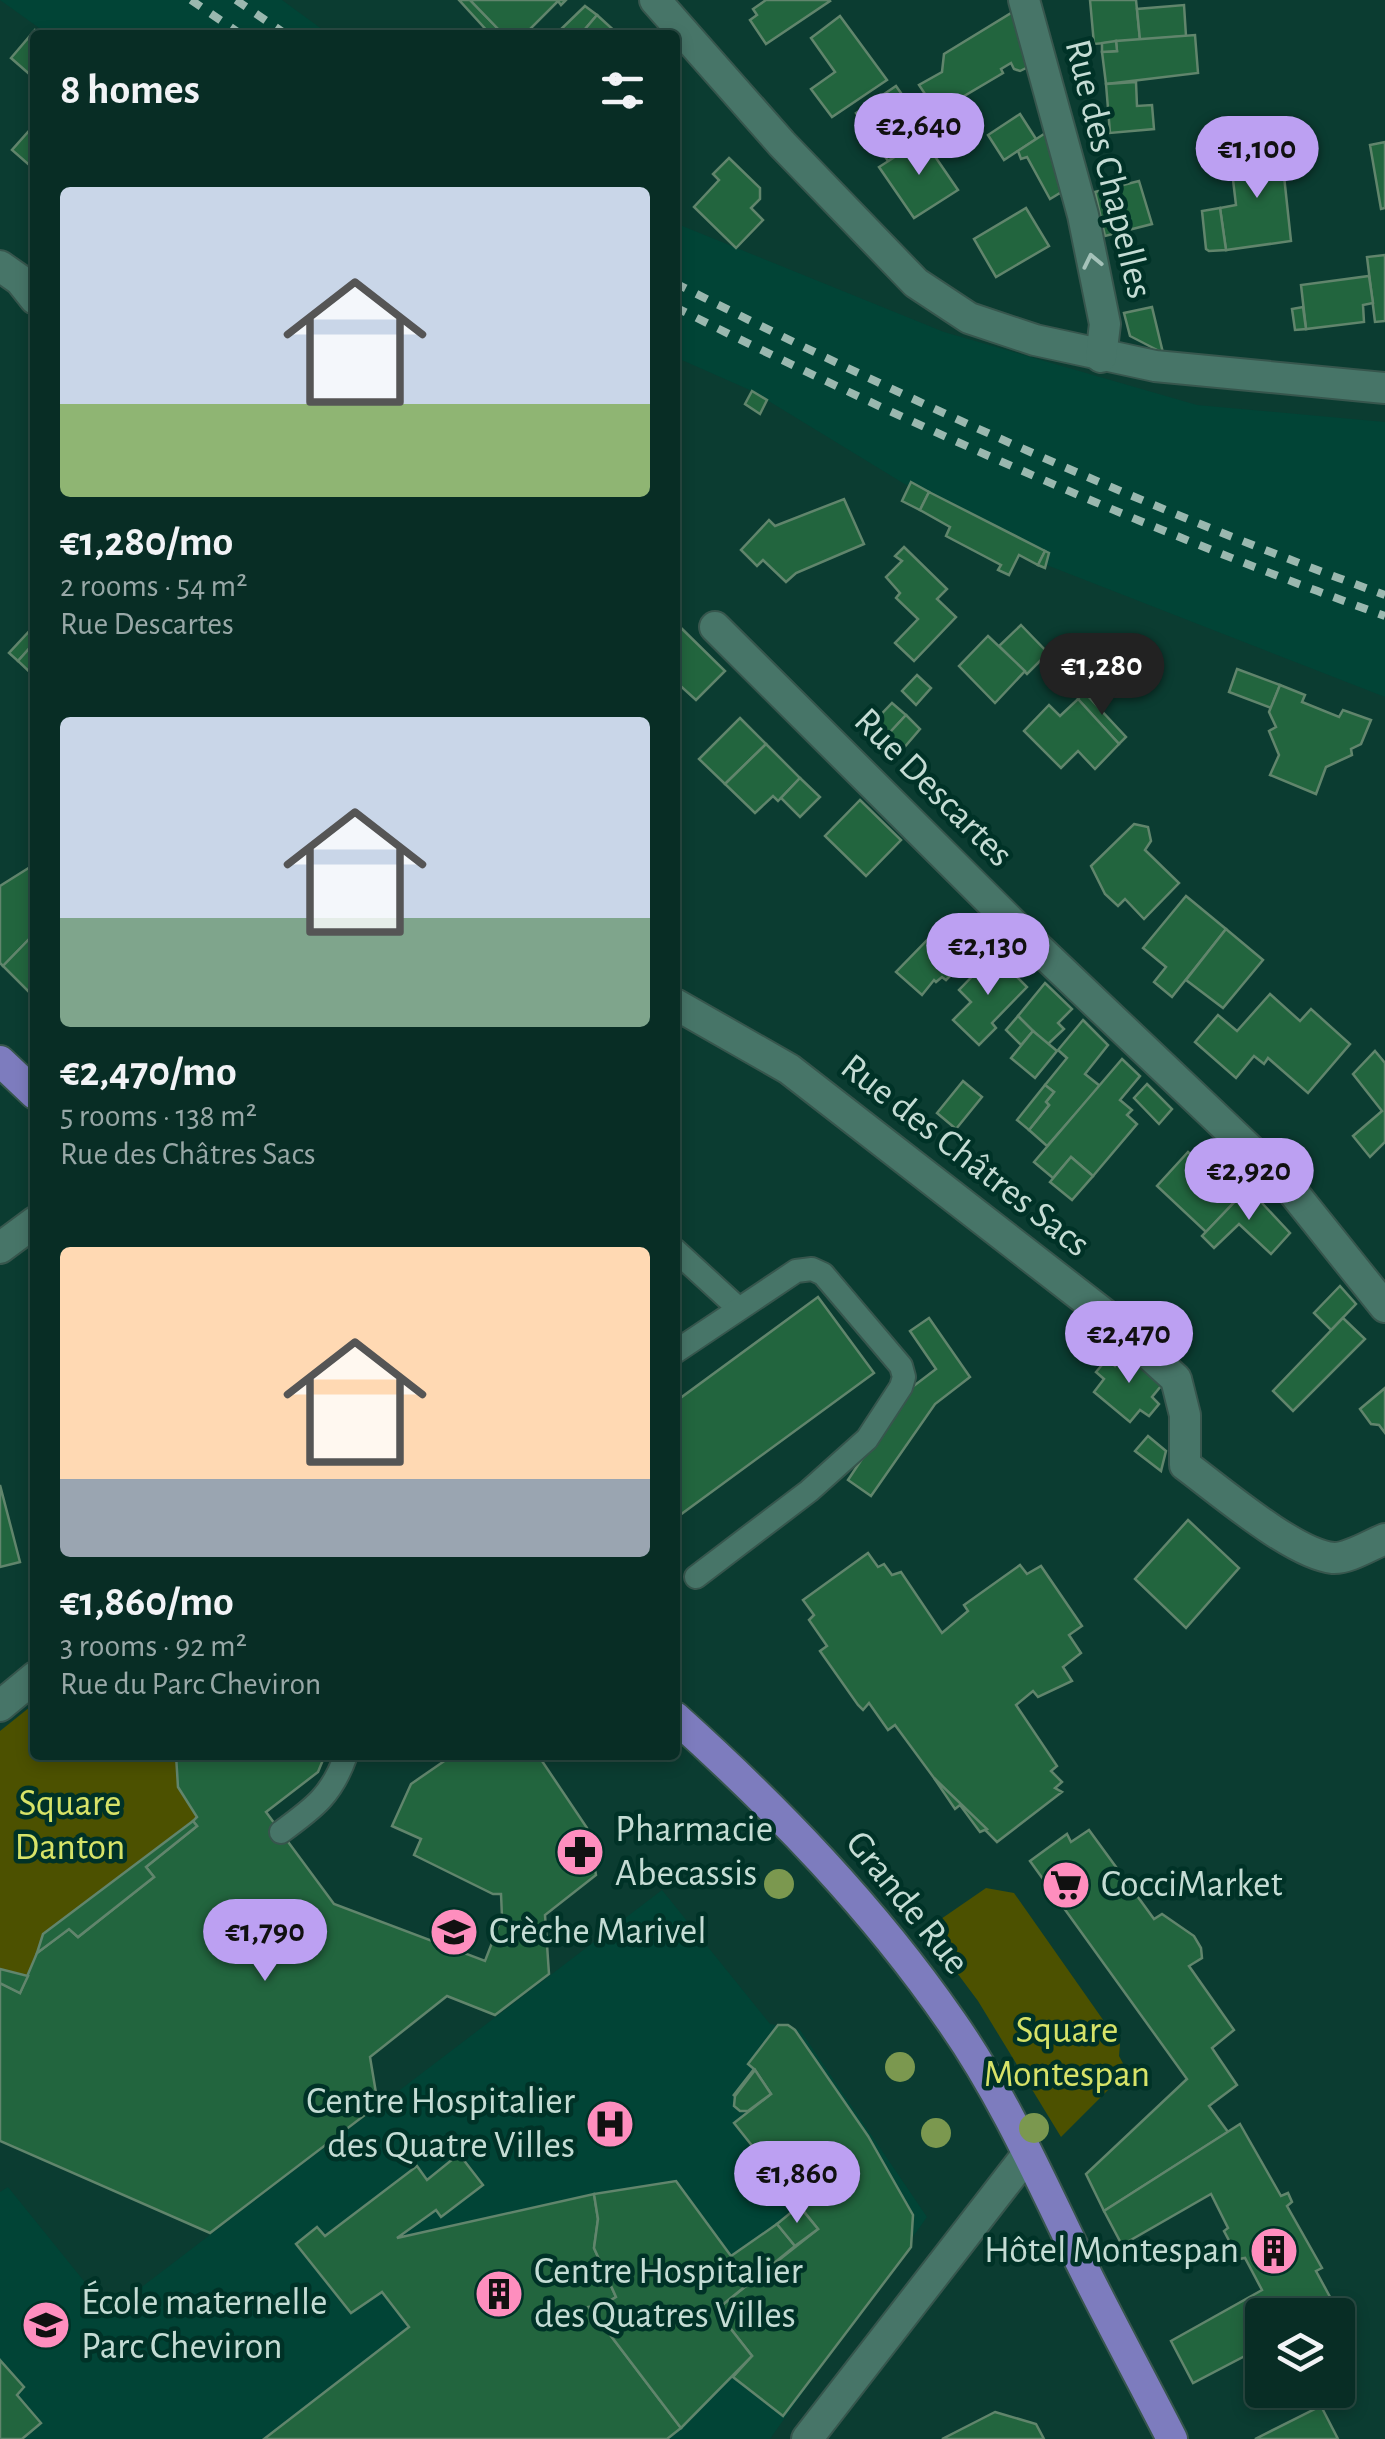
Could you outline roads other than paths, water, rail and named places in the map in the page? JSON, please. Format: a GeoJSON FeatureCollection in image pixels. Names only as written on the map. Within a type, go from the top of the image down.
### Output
{"type":"FeatureCollection","features":[{"type":"Feature","properties":{"kind":"main road"},"geometry":{"type":"LineString","coordinates":[[0,1061],[30,1089]]}},
{"type":"Feature","properties":{"kind":"main road","name":"Grande Rue"},"geometry":{"type":"LineString","coordinates":[[680,1722],[745,1780],[812,1849],[887,1935],[953,2023],[1028,2155],[1172,2439]]}},
{"type":"Feature","properties":{"kind":"street"},"geometry":{"type":"LineString","coordinates":[[655,0],[782,144],[916,283],[969,318],[1101,357],[1155,366],[1385,388]]}},
{"type":"Feature","properties":{"kind":"street","name":"Rue des Chapelles"},"geometry":{"type":"LineString","coordinates":[[1024,0],[1083,215],[1105,324],[1101,357]]}},
{"type":"Feature","properties":{"kind":"street"},"geometry":{"type":"LineString","coordinates":[[0,266],[30,293]]}},
{"type":"Feature","properties":{"kind":"street","name":"Rue Descartes"},"geometry":{"type":"LineString","coordinates":[[715,627],[1019,930],[1289,1187],[1385,1307]]}},
{"type":"Feature","properties":{"kind":"street","name":"Rue des Châtres Sacs"},"geometry":{"type":"LineString","coordinates":[[680,1007],[790,1070],[1108,1317],[1176,1378],[1185,1415],[1185,1466],[1315,1554],[1337,1559],[1385,1539]]}},
{"type":"Feature","properties":{"kind":"street"},"geometry":{"type":"LineString","coordinates":[[0,1248],[30,1226]]}},
{"type":"Feature","properties":{"kind":"street"},"geometry":{"type":"LineString","coordinates":[[0,1706],[30,1680]]}},
{"type":"Feature","properties":{"kind":"street"},"geometry":{"type":"LineString","coordinates":[[807,2439],[1028,2155]]}},
{"type":"Feature","properties":{"kind":"lane"},"geometry":{"type":"LineString","coordinates":[[680,1255],[738,1307]]}},
{"type":"Feature","properties":{"kind":"lane"},"geometry":{"type":"LineString","coordinates":[[680,1348],[796,1271],[812,1269],[823,1274],[901,1366],[904,1377],[902,1387],[867,1439],[809,1491],[696,1576]]}},
{"type":"Feature","properties":{"kind":"lane"},"geometry":{"type":"LineString","coordinates":[[282,1832],[321,1804],[344,1760]]}},
{"type":"Feature","properties":{"kind":"railway"},"geometry":{"type":"LineString","coordinates":[[191,0],[235,30]]}},
{"type":"Feature","properties":{"kind":"railway"},"geometry":{"type":"LineString","coordinates":[[236,0],[280,30]]}},
{"type":"Feature","properties":{"kind":"railway"},"geometry":{"type":"LineString","coordinates":[[680,285],[1026,450],[1204,526],[1385,595]]}},
{"type":"Feature","properties":{"kind":"railway"},"geometry":{"type":"LineString","coordinates":[[680,309],[1025,472],[1204,547],[1385,616]]}},
{"type":"Feature","properties":{"kind":"place","name":"Pharmacie Abecassis"},"geometry":{"type":"Point","coordinates":[580,1852]}},
{"type":"Feature","properties":{"kind":"place","name":"CocciMarket"},"geometry":{"type":"Point","coordinates":[1066,1885]}},
{"type":"Feature","properties":{"kind":"place","name":"Crèche Marivel"},"geometry":{"type":"Point","coordinates":[454,1932]}},
{"type":"Feature","properties":{"kind":"place","name":"Centre Hospitalier des Quatre Villes"},"geometry":{"type":"Point","coordinates":[610,2124]}},
{"type":"Feature","properties":{"kind":"place","name":"Hôtel Montespan"},"geometry":{"type":"Point","coordinates":[1274,2251]}},
{"type":"Feature","properties":{"kind":"place","name":"Centre Hospitalier des Quatres Villes"},"geometry":{"type":"Point","coordinates":[499,2294]}},
{"type":"Feature","properties":{"kind":"place","name":"École maternelle Parc Cheviron"},"geometry":{"type":"Point","coordinates":[46,2325]}},
{"type":"Feature","properties":{"kind":"park label","name":"Square Danton"},"geometry":{"type":"Point","coordinates":[70,1826]}},
{"type":"Feature","properties":{"kind":"park label","name":"Square Montespan"},"geometry":{"type":"Point","coordinates":[1067,2053]}}]}
